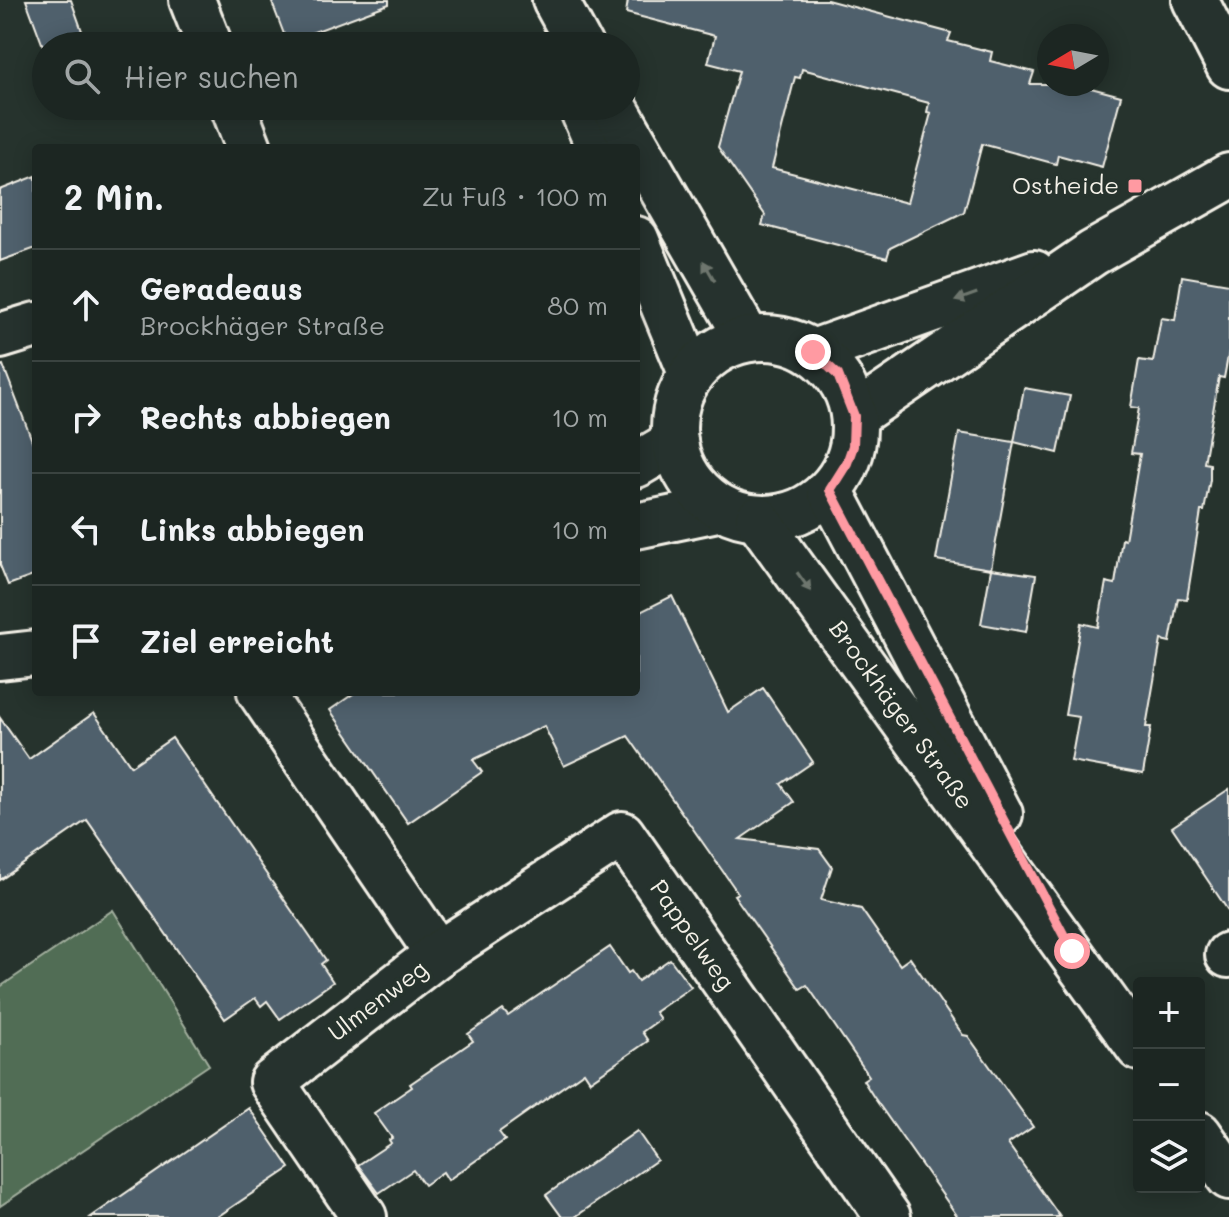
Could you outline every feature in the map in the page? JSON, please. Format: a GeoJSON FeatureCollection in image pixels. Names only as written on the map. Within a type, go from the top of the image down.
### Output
{"type":"FeatureCollection","features":[{"type":"Feature","properties":{"kind":"street"},"geometry":{"type":"LineString","coordinates":[[192,0],[205,32]]}},
{"type":"Feature","properties":{"kind":"street"},"geometry":{"type":"LineString","coordinates":[[537,0],[550,32]]}},
{"type":"Feature","properties":{"kind":"street"},"geometry":{"type":"LineString","coordinates":[[555,0],[572,32]]}},
{"type":"Feature","properties":{"kind":"street"},"geometry":{"type":"LineString","coordinates":[[1195,0],[1229,66]]}},
{"type":"Feature","properties":{"kind":"street"},"geometry":{"type":"LineString","coordinates":[[238,120],[247,144]]}},
{"type":"Feature","properties":{"kind":"street"},"geometry":{"type":"LineString","coordinates":[[587,120],[597,144]]}},
{"type":"Feature","properties":{"kind":"street"},"geometry":{"type":"LineString","coordinates":[[622,120],[636,144]]}},
{"type":"Feature","properties":{"kind":"street"},"geometry":{"type":"LineString","coordinates":[[640,151],[748,339]]}},
{"type":"Feature","properties":{"kind":"street"},"geometry":{"type":"LineString","coordinates":[[854,416],[1093,253],[1229,176]]}},
{"type":"Feature","properties":{"kind":"street"},"geometry":{"type":"LineString","coordinates":[[640,249],[691,373]]}},
{"type":"Feature","properties":{"kind":"street"},"geometry":{"type":"LineString","coordinates":[[813,352],[1093,253]]}},
{"type":"Feature","properties":{"kind":"street"},"geometry":{"type":"LineString","coordinates":[[0,336],[32,326]]}},
{"type":"Feature","properties":{"kind":"street"},"geometry":{"type":"LineString","coordinates":[[640,526],[740,514],[789,515],[818,501],[830,490],[850,455],[854,416],[838,375],[813,352],[784,340],[748,339],[719,349],[691,373],[681,390],[675,410],[675,442],[689,480],[740,514]]}},
{"type":"Feature","properties":{"kind":"street"},"geometry":{"type":"LineString","coordinates":[[640,463],[675,442]]}},
{"type":"Feature","properties":{"kind":"street","name":"Brockhäger Straße"},"geometry":{"type":"LineString","coordinates":[[830,490],[1072,951]]}},
{"type":"Feature","properties":{"kind":"street","name":"Brockhäger Straße"},"geometry":{"type":"LineString","coordinates":[[740,514],[1072,951],[1133,1039]]}},
{"type":"Feature","properties":{"kind":"street"},"geometry":{"type":"LineString","coordinates":[[0,657],[32,653]]}},
{"type":"Feature","properties":{"kind":"street","name":"Ulmenweg"},"geometry":{"type":"LineString","coordinates":[[263,696],[438,954],[272,1082],[364,1217]]}},
{"type":"Feature","properties":{"kind":"street","name":"Pappelweg"},"geometry":{"type":"LineString","coordinates":[[438,954],[622,834],[888,1217]]}},
{"type":"Feature","properties":{"kind":"street"},"geometry":{"type":"LineString","coordinates":[[1205,1143],[1229,1177]]}},
{"type":"Feature","properties":{"kind":"green space"},"geometry":{"type":"Polygon","coordinates":[[[113,910],[209,1065],[0,1206],[0,987],[113,910]]]}},
{"type":"Feature","properties":{"kind":"building"},"geometry":{"type":"Polygon","coordinates":[[[26,0],[71,0],[82,31],[38,32],[26,0]]]}},
{"type":"Feature","properties":{"kind":"building"},"geometry":{"type":"Polygon","coordinates":[[[271,0],[389,0],[389,4],[314,32],[283,32],[271,0]]]}},
{"type":"Feature","properties":{"kind":"building"},"geometry":{"type":"Polygon","coordinates":[[[628,0],[827,0],[951,33],[948,41],[992,52],[990,61],[1034,72],[1030,84],[1037,84],[1037,96],[1109,96],[1109,93],[1121,96],[1102,167],[1058,155],[1056,164],[982,144],[964,212],[890,248],[887,258],[762,225],[765,215],[718,147],[739,71],[708,63],[715,36],[626,13],[628,0]],[[802,69],[800,78],[795,77],[772,168],[907,203],[931,113],[927,112],[929,103],[802,69]]]}},
{"type":"Feature","properties":{"kind":"building"},"geometry":{"type":"Polygon","coordinates":[[[32,178],[32,249],[0,261],[0,190],[32,178]]]}},
{"type":"Feature","properties":{"kind":"building"},"geometry":{"type":"Polygon","coordinates":[[[1182,276],[1229,284],[1229,351],[1224,378],[1219,377],[1204,463],[1210,464],[1210,480],[1204,511],[1201,511],[1187,599],[1178,598],[1170,642],[1161,640],[1146,727],[1151,727],[1143,774],[1071,761],[1079,717],[1065,715],[1081,623],[1098,627],[1106,582],[1115,584],[1122,539],[1125,540],[1140,454],[1131,453],[1139,408],[1131,407],[1139,360],[1153,362],[1161,318],[1175,320],[1182,276]]]}},
{"type":"Feature","properties":{"kind":"building"},"geometry":{"type":"Polygon","coordinates":[[[3,365],[32,441],[32,576],[8,585],[0,565],[0,366],[3,365]]]}},
{"type":"Feature","properties":{"kind":"building"},"geometry":{"type":"Polygon","coordinates":[[[1024,388],[1070,396],[1058,453],[1014,442],[1024,388]]]}},
{"type":"Feature","properties":{"kind":"building"},"geometry":{"type":"Polygon","coordinates":[[[959,433],[1014,442],[991,569],[936,560],[959,433]]]}},
{"type":"Feature","properties":{"kind":"building"},"geometry":{"type":"Polygon","coordinates":[[[991,569],[1036,575],[1026,632],[981,624],[991,569]]]}},
{"type":"Feature","properties":{"kind":"building"},"geometry":{"type":"Polygon","coordinates":[[[672,596],[728,712],[763,688],[813,762],[781,784],[794,802],[740,839],[819,849],[832,867],[821,900],[861,909],[900,965],[910,958],[963,1035],[968,1036],[1033,1127],[1008,1144],[1060,1217],[958,1217],[873,1096],[863,1080],[869,1076],[807,985],[800,989],[734,895],[738,893],[628,736],[564,766],[544,726],[473,760],[482,772],[408,823],[330,710],[350,696],[640,696],[640,612],[672,596]]]}},
{"type":"Feature","properties":{"kind":"building"},"geometry":{"type":"Polygon","coordinates":[[[94,713],[131,766],[172,738],[326,960],[321,964],[333,982],[280,1019],[267,1001],[261,1006],[255,998],[225,1019],[87,820],[0,880],[0,718],[29,759],[94,713]]]}},
{"type":"Feature","properties":{"kind":"building"},"geometry":{"type":"Polygon","coordinates":[[[1229,789],[1229,912],[1172,827],[1229,789]]]}},
{"type":"Feature","properties":{"kind":"building"},"geometry":{"type":"Polygon","coordinates":[[[610,947],[628,973],[631,971],[638,981],[670,959],[691,987],[655,1012],[660,1019],[642,1032],[648,1041],[590,1081],[584,1072],[499,1132],[505,1140],[448,1180],[443,1172],[424,1185],[413,1170],[379,1193],[358,1165],[391,1143],[389,1140],[392,1138],[374,1113],[473,1041],[468,1034],[503,1010],[508,1016],[610,947]]]}},
{"type":"Feature","properties":{"kind":"building"},"geometry":{"type":"Polygon","coordinates":[[[249,1108],[290,1168],[217,1217],[91,1217],[249,1108]]]}},
{"type":"Feature","properties":{"kind":"building"},"geometry":{"type":"Polygon","coordinates":[[[637,1131],[657,1160],[575,1217],[562,1217],[546,1195],[637,1131]]]}},
{"type":"Feature","properties":{"kind":"place","name":"Ostheide"},"geometry":{"type":"Point","coordinates":[1135,186]}},
{"type":"Feature","properties":{"kind":"route"},"geometry":{"type":"LineString","coordinates":[[813,352],[838,375],[854,416],[853,446],[847,463],[830,490],[1072,951]]}}]}
